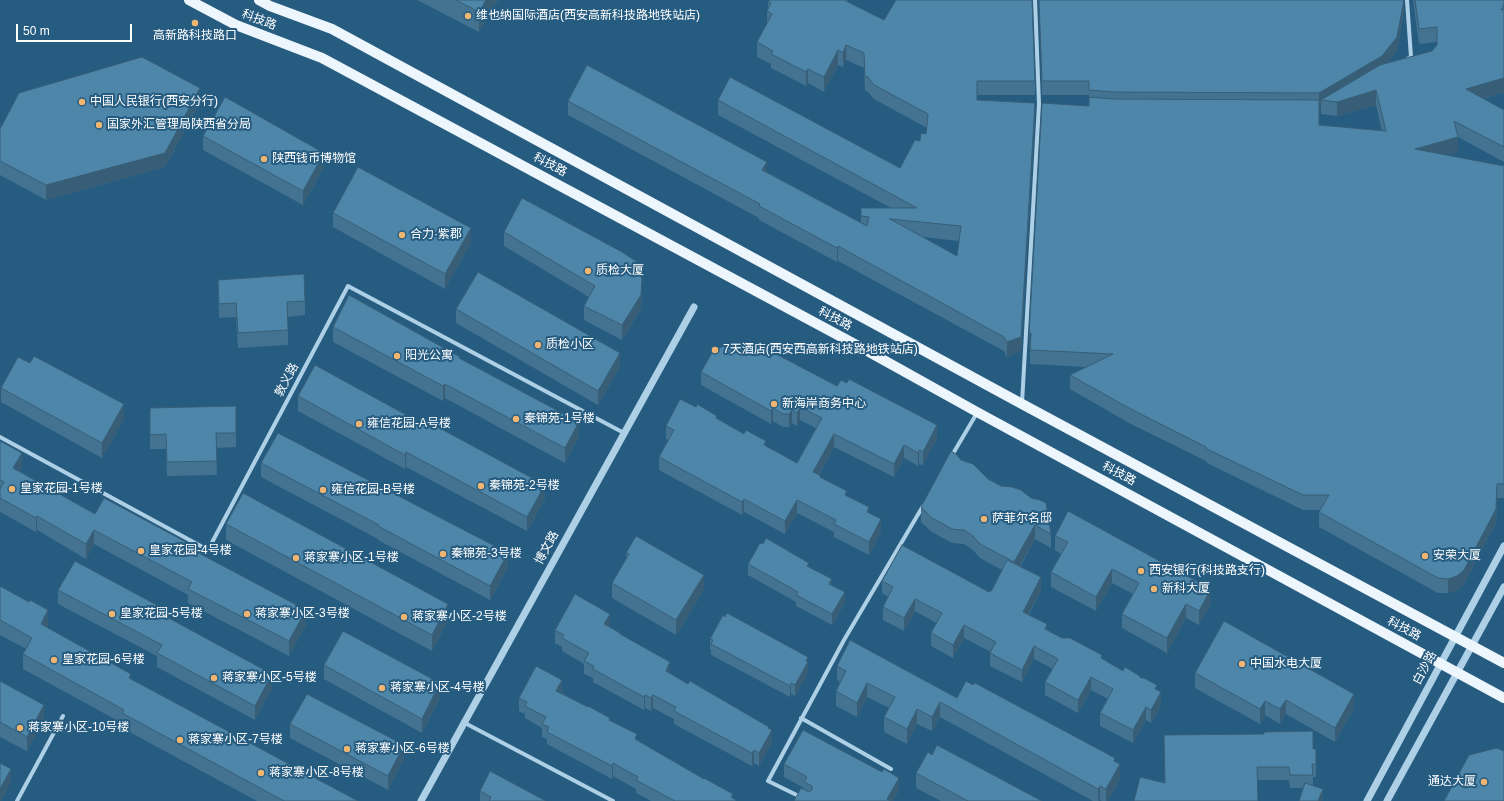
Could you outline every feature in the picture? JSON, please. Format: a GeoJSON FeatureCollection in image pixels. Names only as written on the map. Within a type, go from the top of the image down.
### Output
{"type":"FeatureCollection","features":[{"type":"Feature","properties":{"kind":"main road","name":"科技路"},"geometry":{"type":"LineString","coordinates":[[189,0],[236,25],[322,58],[862,348],[1504,698]]}},
{"type":"Feature","properties":{"kind":"main road","name":"科技路"},"geometry":{"type":"LineString","coordinates":[[259,0],[270,6],[332,29],[1022,404],[1504,663]]}},
{"type":"Feature","properties":{"kind":"street"},"geometry":{"type":"LineString","coordinates":[[1022,404],[1039,104],[1035,0]]}},
{"type":"Feature","properties":{"kind":"street"},"geometry":{"type":"LineString","coordinates":[[1404,61],[1411,57],[1407,0]]}},
{"type":"Feature","properties":{"kind":"street"},"geometry":{"type":"LineString","coordinates":[[1039,104],[1046,104]]}},
{"type":"Feature","properties":{"kind":"street","name":"敦义路"},"geometry":{"type":"LineString","coordinates":[[0,437],[208,550],[348,286],[624,433]]}},
{"type":"Feature","properties":{"kind":"street","name":"博文路"},"geometry":{"type":"LineString","coordinates":[[421,801],[463,722],[694,307]]}},
{"type":"Feature","properties":{"kind":"street"},"geometry":{"type":"LineString","coordinates":[[950,459],[977,412]]}},
{"type":"Feature","properties":{"kind":"street"},"geometry":{"type":"LineString","coordinates":[[809,801],[768,781],[844,640],[928,498]]}},
{"type":"Feature","properties":{"kind":"street","name":"白沙路"},"geometry":{"type":"LineString","coordinates":[[1367,801],[1504,546]]}},
{"type":"Feature","properties":{"kind":"street"},"geometry":{"type":"LineString","coordinates":[[897,552],[904,555]]}},
{"type":"Feature","properties":{"kind":"street"},"geometry":{"type":"LineString","coordinates":[[1387,801],[1504,587]]}},
{"type":"Feature","properties":{"kind":"street"},"geometry":{"type":"LineString","coordinates":[[844,640],[851,644]]}},
{"type":"Feature","properties":{"kind":"street"},"geometry":{"type":"LineString","coordinates":[[17,801],[63,716]]}},
{"type":"Feature","properties":{"kind":"street"},"geometry":{"type":"LineString","coordinates":[[802,718],[891,769]]}},
{"type":"Feature","properties":{"kind":"street"},"geometry":{"type":"LineString","coordinates":[[463,722],[613,801]]}},
{"type":"Feature","properties":{"kind":"building"},"geometry":{"type":"Polygon","coordinates":[[[456,0],[486,0],[479,12],[456,0]]]}},
{"type":"Feature","properties":{"kind":"building"},"geometry":{"type":"Polygon","coordinates":[[[846,0],[884,20],[896,0],[1032,0],[1035,81],[977,81],[977,100],[1035,103],[1021,337],[1007,342],[1004,337],[838,246],[837,248],[759,206],[760,204],[568,101],[587,65],[767,162],[762,170],[867,226],[869,217],[861,216],[861,208],[917,208],[718,100],[730,77],[900,168],[915,140],[920,141],[921,133],[926,134],[928,114],[874,85],[868,77],[865,77],[864,53],[846,45],[843,53],[838,50],[824,77],[808,69],[806,72],[771,54],[773,51],[757,42],[772,14],[767,11],[771,3],[768,1],[846,0]],[[890,219],[957,256],[961,226],[890,219]]]}},
{"type":"Feature","properties":{"kind":"building"},"geometry":{"type":"Polygon","coordinates":[[[1039,0],[1404,0],[1397,37],[1382,56],[1319,93],[1114,92],[1089,90],[1089,81],[1042,81],[1039,0]]]}},
{"type":"Feature","properties":{"kind":"building"},"geometry":{"type":"Polygon","coordinates":[[[1415,0],[1504,0],[1501,10],[1504,9],[1504,78],[1466,89],[1504,110],[1504,147],[1454,121],[1458,137],[1415,149],[1504,166],[1504,484],[1497,484],[1496,509],[1464,570],[1457,576],[1448,579],[1438,578],[1319,512],[1329,495],[1303,495],[1207,449],[1206,447],[1129,408],[1070,375],[1113,354],[1030,350],[1031,333],[1029,334],[1042,103],[1089,106],[1089,97],[1114,99],[1319,100],[1319,125],[1386,131],[1376,90],[1337,102],[1321,100],[1380,65],[1432,51],[1437,45],[1437,27],[1419,29],[1415,0]]]}},
{"type":"Feature","properties":{"kind":"building","name":"国家外汇管理局陕西省分局"},"geometry":{"type":"Polygon","coordinates":[[[142,57],[200,88],[165,153],[46,185],[0,161],[0,129],[19,93],[142,57]]]}},
{"type":"Feature","properties":{"kind":"building","name":"陕西钱币博物馆"},"geometry":{"type":"Polygon","coordinates":[[[225,97],[324,153],[303,191],[203,136],[225,97]]]}},
{"type":"Feature","properties":{"kind":"building","name":"合力·紫郡"},"geometry":{"type":"Polygon","coordinates":[[[358,167],[471,228],[445,274],[333,213],[358,167]]]}},
{"type":"Feature","properties":{"kind":"building","name":"质检大厦"},"geometry":{"type":"Polygon","coordinates":[[[522,198],[622,252],[637,262],[642,279],[641,295],[622,325],[584,306],[595,286],[504,232],[522,198]]]}},
{"type":"Feature","properties":{"kind":"building","name":"质检小区"},"geometry":{"type":"Polygon","coordinates":[[[478,272],[620,353],[598,391],[456,309],[478,272]]]}},
{"type":"Feature","properties":{"kind":"building"},"geometry":{"type":"Polygon","coordinates":[[[304,274],[305,301],[287,302],[288,330],[238,333],[236,303],[219,304],[218,280],[304,274]]]}},
{"type":"Feature","properties":{"kind":"building"},"geometry":{"type":"Polygon","coordinates":[[[349,295],[460,357],[459,358],[579,422],[565,448],[445,384],[443,386],[333,327],[349,295]]]}},
{"type":"Feature","properties":{"kind":"building"},"geometry":{"type":"Polygon","coordinates":[[[743,341],[745,346],[755,343],[837,386],[841,380],[847,383],[849,379],[937,425],[923,452],[919,450],[918,453],[904,445],[894,464],[834,434],[813,472],[847,491],[845,495],[869,507],[867,512],[881,519],[869,542],[834,524],[836,520],[797,500],[785,521],[744,499],[742,502],[659,457],[674,430],[666,426],[680,399],[696,407],[697,404],[717,416],[716,418],[744,434],[746,430],[766,441],[764,445],[797,463],[822,418],[800,407],[797,413],[792,410],[789,414],[783,414],[773,408],[771,411],[701,372],[714,349],[743,341]]]}},
{"type":"Feature","properties":{"kind":"building"},"geometry":{"type":"Polygon","coordinates":[[[34,356],[124,404],[102,443],[1,388],[18,357],[30,363],[34,356]]]}},
{"type":"Feature","properties":{"kind":"building"},"geometry":{"type":"Polygon","coordinates":[[[315,365],[432,429],[434,425],[545,485],[527,517],[406,452],[405,455],[298,396],[315,365]]]}},
{"type":"Feature","properties":{"kind":"building"},"geometry":{"type":"Polygon","coordinates":[[[236,406],[236,433],[216,433],[217,461],[167,462],[166,434],[150,435],[150,408],[236,406]]]}},
{"type":"Feature","properties":{"kind":"building"},"geometry":{"type":"Polygon","coordinates":[[[278,433],[508,553],[490,586],[378,526],[379,525],[261,463],[278,433]]]}},
{"type":"Feature","properties":{"kind":"building"},"geometry":{"type":"Polygon","coordinates":[[[0,441],[22,453],[13,468],[95,514],[104,498],[197,548],[195,551],[306,610],[289,641],[188,589],[192,582],[94,530],[86,544],[37,516],[36,518],[0,498],[0,489],[4,482],[0,480],[0,441]]]}},
{"type":"Feature","properties":{"kind":"building","name":"萨菲尔名邸"},"geometry":{"type":"Polygon","coordinates":[[[951,451],[961,460],[973,464],[988,479],[1001,486],[1021,490],[1031,498],[1046,503],[1051,534],[1035,525],[1014,562],[980,544],[973,536],[964,530],[952,529],[932,518],[921,507],[951,451]]]}},
{"type":"Feature","properties":{"kind":"building"},"geometry":{"type":"Polygon","coordinates":[[[243,493],[448,604],[432,635],[226,524],[243,493]]]}},
{"type":"Feature","properties":{"kind":"building","name":"新科大厦"},"geometry":{"type":"Polygon","coordinates":[[[1068,511],[1211,589],[1199,611],[1186,604],[1167,638],[1122,614],[1139,583],[1112,569],[1096,597],[1051,572],[1068,542],[1055,536],[1068,511]]]}},
{"type":"Feature","properties":{"kind":"building"},"geometry":{"type":"Polygon","coordinates":[[[636,536],[704,575],[676,620],[612,583],[629,554],[626,553],[636,536]]]}},
{"type":"Feature","properties":{"kind":"building"},"geometry":{"type":"Polygon","coordinates":[[[766,538],[809,563],[807,566],[832,579],[829,584],[845,592],[832,614],[796,595],[798,592],[748,564],[760,543],[763,544],[766,538]]]}},
{"type":"Feature","properties":{"kind":"building"},"geometry":{"type":"Polygon","coordinates":[[[902,545],[989,592],[992,590],[1007,560],[1041,577],[1023,612],[1047,624],[1045,629],[1062,638],[1070,638],[1102,655],[1101,658],[1123,671],[1125,667],[1141,678],[1144,678],[1157,685],[1155,689],[1161,692],[1151,710],[1146,707],[1133,730],[1100,713],[1113,689],[1091,677],[1078,700],[1045,682],[1058,659],[1034,646],[1022,670],[990,653],[996,642],[964,625],[953,645],[931,633],[942,613],[915,599],[904,618],[883,607],[893,587],[882,581],[902,545]]]}},
{"type":"Feature","properties":{"kind":"building"},"geometry":{"type":"Polygon","coordinates":[[[75,561],[166,610],[163,615],[272,674],[255,706],[157,653],[162,645],[58,590],[75,561]]]}},
{"type":"Feature","properties":{"kind":"building"},"geometry":{"type":"Polygon","coordinates":[[[0,586],[29,602],[30,600],[48,610],[41,624],[131,674],[129,678],[358,801],[284,801],[122,713],[124,710],[23,654],[32,638],[0,620],[0,586]]]}},
{"type":"Feature","properties":{"kind":"building"},"geometry":{"type":"Polygon","coordinates":[[[575,594],[610,614],[604,624],[670,662],[666,671],[688,684],[690,681],[769,727],[768,728],[772,730],[759,753],[754,750],[752,753],[674,711],[676,707],[653,695],[651,698],[645,695],[644,697],[593,669],[594,666],[584,661],[589,653],[562,638],[564,635],[555,630],[575,594]]]}},
{"type":"Feature","properties":{"kind":"building"},"geometry":{"type":"Polygon","coordinates":[[[727,613],[808,657],[806,661],[808,662],[795,685],[791,683],[790,686],[711,644],[713,640],[710,639],[723,615],[725,617],[727,613]]]}},
{"type":"Feature","properties":{"kind":"building","name":"中国水电大厦"},"geometry":{"type":"Polygon","coordinates":[[[1224,621],[1354,694],[1335,728],[1286,700],[1280,709],[1265,701],[1260,709],[1195,673],[1224,621]]]}},
{"type":"Feature","properties":{"kind":"building","name":"蒋家寨小区-4号楼"},"geometry":{"type":"Polygon","coordinates":[[[343,631],[440,683],[422,719],[324,665],[343,631]]]}},
{"type":"Feature","properties":{"kind":"building"},"geometry":{"type":"Polygon","coordinates":[[[850,640],[957,698],[966,681],[973,685],[975,683],[1115,758],[1114,761],[1120,764],[1106,789],[1100,786],[1098,789],[940,702],[932,717],[917,709],[907,729],[884,717],[895,697],[867,683],[857,703],[836,691],[846,671],[837,666],[850,640]]]}},
{"type":"Feature","properties":{"kind":"building"},"geometry":{"type":"Polygon","coordinates":[[[536,666],[562,680],[556,691],[588,706],[610,718],[609,720],[637,734],[635,739],[733,794],[731,797],[736,801],[675,801],[636,780],[638,777],[613,763],[612,766],[547,732],[549,727],[542,724],[546,717],[525,706],[527,702],[519,698],[536,666]]]}},
{"type":"Feature","properties":{"kind":"building","name":"蒋家寨小区-10号楼"},"geometry":{"type":"Polygon","coordinates":[[[0,681],[44,705],[27,737],[0,722],[0,681]]]}},
{"type":"Feature","properties":{"kind":"building","name":"蒋家寨小区-6号楼"},"geometry":{"type":"Polygon","coordinates":[[[307,694],[404,745],[388,776],[290,724],[307,694]]]}},
{"type":"Feature","properties":{"kind":"building"},"geometry":{"type":"Polygon","coordinates":[[[803,730],[882,772],[884,769],[899,778],[887,799],[891,801],[794,801],[801,788],[809,792],[812,790],[812,786],[804,782],[807,777],[784,764],[803,730]]]}},
{"type":"Feature","properties":{"kind":"building"},"geometry":{"type":"Polygon","coordinates":[[[1313,731],[1313,749],[1316,749],[1316,764],[1312,764],[1313,775],[1290,775],[1289,767],[1257,767],[1258,801],[1134,801],[1140,777],[1165,783],[1164,735],[1264,734],[1264,732],[1313,731]]]}},
{"type":"Feature","properties":{"kind":"building"},"geometry":{"type":"Polygon","coordinates":[[[937,745],[1042,801],[968,801],[916,773],[928,752],[932,755],[937,745]]]}},
{"type":"Feature","properties":{"kind":"building","name":"通达大厦"},"geometry":{"type":"Polygon","coordinates":[[[1497,748],[1504,751],[1504,801],[1444,801],[1469,755],[1497,748]]]}},
{"type":"Feature","properties":{"kind":"building"},"geometry":{"type":"Polygon","coordinates":[[[0,763],[11,769],[0,789],[0,763]]]}},
{"type":"Feature","properties":{"kind":"building"},"geometry":{"type":"Polygon","coordinates":[[[490,771],[546,801],[489,801],[491,797],[480,791],[490,771]]]}},
{"type":"Feature","properties":{"kind":"building"},"geometry":{"type":"Polygon","coordinates":[[[1305,783],[1323,789],[1318,801],[1299,801],[1305,783]]]}},
{"type":"Feature","properties":{"kind":"place","name":"维也纳国际酒店(西安高新科技路地铁站店)"},"geometry":{"type":"Point","coordinates":[468,16]}},
{"type":"Feature","properties":{"kind":"place","name":"高新路科技路口"},"geometry":{"type":"Point","coordinates":[195,23]}},
{"type":"Feature","properties":{"kind":"place","name":"中国人民银行(西安分行)"},"geometry":{"type":"Point","coordinates":[82,102]}},
{"type":"Feature","properties":{"kind":"place","name":"国家外汇管理局陕西省分局"},"geometry":{"type":"Point","coordinates":[99,125]}},
{"type":"Feature","properties":{"kind":"place","name":"陕西钱币博物馆"},"geometry":{"type":"Point","coordinates":[264,159]}},
{"type":"Feature","properties":{"kind":"place","name":"合力·紫郡"},"geometry":{"type":"Point","coordinates":[402,235]}},
{"type":"Feature","properties":{"kind":"place","name":"质检大厦"},"geometry":{"type":"Point","coordinates":[588,271]}},
{"type":"Feature","properties":{"kind":"place","name":"质检小区"},"geometry":{"type":"Point","coordinates":[538,345]}},
{"type":"Feature","properties":{"kind":"place","name":"7天酒店(西安西高新科技路地铁站店)"},"geometry":{"type":"Point","coordinates":[715,350]}},
{"type":"Feature","properties":{"kind":"place","name":"阳光公寓"},"geometry":{"type":"Point","coordinates":[397,356]}},
{"type":"Feature","properties":{"kind":"place","name":"新海岸商务中心"},"geometry":{"type":"Point","coordinates":[774,404]}},
{"type":"Feature","properties":{"kind":"place","name":"秦锦苑-1号楼"},"geometry":{"type":"Point","coordinates":[516,419]}},
{"type":"Feature","properties":{"kind":"place","name":"雍信花园-A号楼"},"geometry":{"type":"Point","coordinates":[359,424]}},
{"type":"Feature","properties":{"kind":"place","name":"秦锦苑-2号楼"},"geometry":{"type":"Point","coordinates":[481,486]}},
{"type":"Feature","properties":{"kind":"place","name":"皇家花园-1号楼"},"geometry":{"type":"Point","coordinates":[12,489]}},
{"type":"Feature","properties":{"kind":"place","name":"雍信花园-B号楼"},"geometry":{"type":"Point","coordinates":[323,490]}},
{"type":"Feature","properties":{"kind":"place","name":"萨菲尔名邸"},"geometry":{"type":"Point","coordinates":[984,519]}},
{"type":"Feature","properties":{"kind":"place","name":"皇家花园-4号楼"},"geometry":{"type":"Point","coordinates":[141,551]}},
{"type":"Feature","properties":{"kind":"place","name":"秦锦苑-3号楼"},"geometry":{"type":"Point","coordinates":[443,554]}},
{"type":"Feature","properties":{"kind":"place","name":"安荣大厦"},"geometry":{"type":"Point","coordinates":[1425,556]}},
{"type":"Feature","properties":{"kind":"place","name":"蒋家寨小区-1号楼"},"geometry":{"type":"Point","coordinates":[296,558]}},
{"type":"Feature","properties":{"kind":"place","name":"西安银行(科技路支行)"},"geometry":{"type":"Point","coordinates":[1141,571]}},
{"type":"Feature","properties":{"kind":"place","name":"新科大厦"},"geometry":{"type":"Point","coordinates":[1154,589]}},
{"type":"Feature","properties":{"kind":"place","name":"皇家花园-5号楼"},"geometry":{"type":"Point","coordinates":[112,614]}},
{"type":"Feature","properties":{"kind":"place","name":"蒋家寨小区-3号楼"},"geometry":{"type":"Point","coordinates":[247,614]}},
{"type":"Feature","properties":{"kind":"place","name":"蒋家寨小区-2号楼"},"geometry":{"type":"Point","coordinates":[404,617]}},
{"type":"Feature","properties":{"kind":"place","name":"皇家花园-6号楼"},"geometry":{"type":"Point","coordinates":[54,660]}},
{"type":"Feature","properties":{"kind":"place","name":"中国水电大厦"},"geometry":{"type":"Point","coordinates":[1242,664]}},
{"type":"Feature","properties":{"kind":"place","name":"蒋家寨小区-5号楼"},"geometry":{"type":"Point","coordinates":[214,678]}},
{"type":"Feature","properties":{"kind":"place","name":"蒋家寨小区-4号楼"},"geometry":{"type":"Point","coordinates":[382,688]}},
{"type":"Feature","properties":{"kind":"place","name":"蒋家寨小区-10号楼"},"geometry":{"type":"Point","coordinates":[20,728]}},
{"type":"Feature","properties":{"kind":"place","name":"蒋家寨小区-7号楼"},"geometry":{"type":"Point","coordinates":[180,740]}},
{"type":"Feature","properties":{"kind":"place","name":"蒋家寨小区-6号楼"},"geometry":{"type":"Point","coordinates":[347,749]}},
{"type":"Feature","properties":{"kind":"place","name":"蒋家寨小区-8号楼"},"geometry":{"type":"Point","coordinates":[261,773]}},
{"type":"Feature","properties":{"kind":"place","name":"通达大厦"},"geometry":{"type":"Point","coordinates":[1484,782]}}]}
